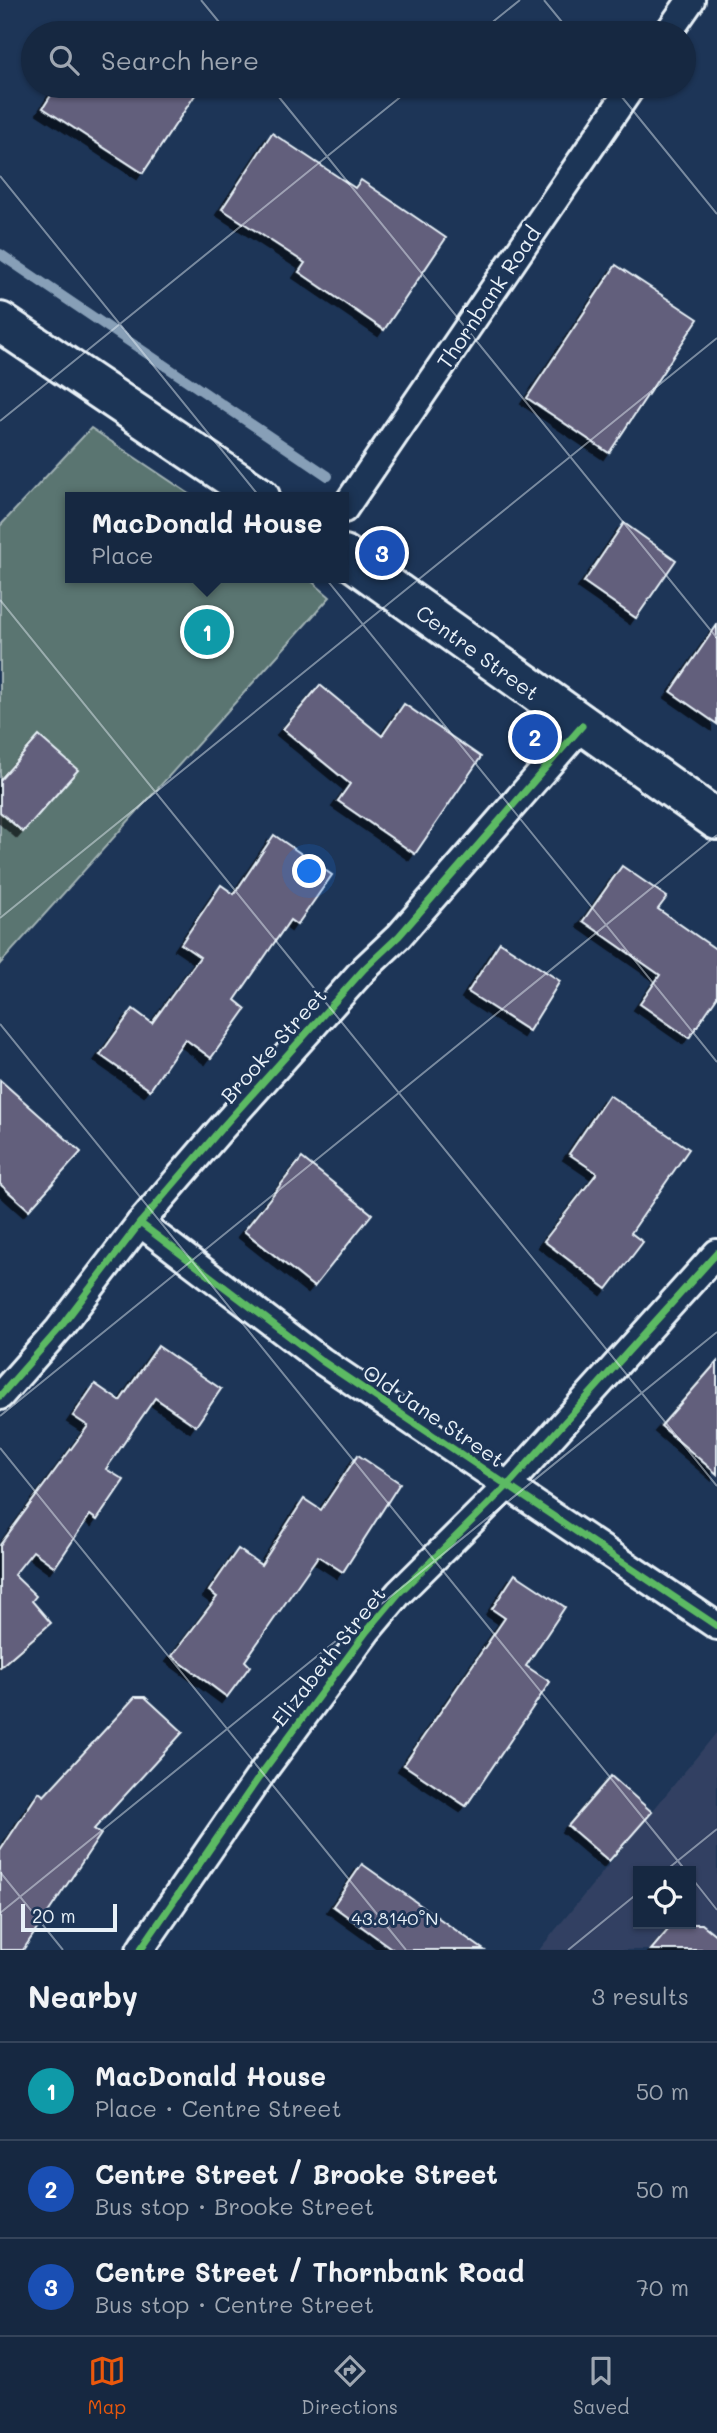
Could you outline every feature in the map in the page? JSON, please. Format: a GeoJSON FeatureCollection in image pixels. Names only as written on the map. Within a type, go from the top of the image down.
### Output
{"type":"FeatureCollection","features":[{"type":"Feature","properties":{"kind":"main road"},"geometry":{"type":"LineString","coordinates":[[0,322],[253,492]]}},
{"type":"Feature","properties":{"kind":"main road","name":"Centre Street"},"geometry":{"type":"LineString","coordinates":[[349,559],[717,820]]}},
{"type":"Feature","properties":{"kind":"street"},"geometry":{"type":"LineString","coordinates":[[676,21],[691,0]]}},
{"type":"Feature","properties":{"kind":"street","name":"Thornbank Road"},"geometry":{"type":"LineString","coordinates":[[349,502],[624,98]]}},
{"type":"Feature","properties":{"kind":"street","name":"Brooke Street"},"geometry":{"type":"LineString","coordinates":[[0,1396],[59,1329],[140,1223],[582,726]]}},
{"type":"Feature","properties":{"kind":"street","name":"Old Jane Street"},"geometry":{"type":"LineString","coordinates":[[140,1223],[322,1361],[717,1626]]}},
{"type":"Feature","properties":{"kind":"street","name":"Elizabeth Street"},"geometry":{"type":"LineString","coordinates":[[140,1950],[264,1770],[367,1631],[399,1593],[508,1485],[717,1253]]}},
{"type":"Feature","properties":{"kind":"shaded area"},"geometry":{"type":"Polygon","coordinates":[[[717,1732],[717,1950],[539,1950],[717,1732]]]}},
{"type":"Feature","properties":{"kind":"green space"},"geometry":{"type":"Polygon","coordinates":[[[91,428],[187,492],[65,492],[65,583],[314,583],[330,597],[0,964],[0,526],[91,428]]]}},
{"type":"Feature","properties":{"kind":"building"},"geometry":{"type":"Polygon","coordinates":[[[49,98],[193,98],[143,173],[43,108],[49,98]]]}},
{"type":"Feature","properties":{"kind":"building"},"geometry":{"type":"Polygon","coordinates":[[[272,133],[355,188],[361,180],[446,238],[384,330],[299,272],[305,263],[222,209],[272,133]]]}},
{"type":"Feature","properties":{"kind":"building"},"geometry":{"type":"Polygon","coordinates":[[[616,265],[698,319],[609,453],[527,398],[616,265]]]}},
{"type":"Feature","properties":{"kind":"building"},"geometry":{"type":"Polygon","coordinates":[[[624,523],[676,560],[636,618],[584,582],[624,523]]]}},
{"type":"Feature","properties":{"kind":"building"},"geometry":{"type":"Polygon","coordinates":[[[717,625],[717,724],[671,692],[717,625]]]}},
{"type":"Feature","properties":{"kind":"building"},"geometry":{"type":"Polygon","coordinates":[[[320,685],[382,736],[404,704],[481,757],[415,854],[338,801],[350,784],[283,729],[320,685]]]}},
{"type":"Feature","properties":{"kind":"building"},"geometry":{"type":"Polygon","coordinates":[[[39,736],[78,770],[23,832],[0,812],[0,780],[39,736]]]}},
{"type":"Feature","properties":{"kind":"building"},"geometry":{"type":"Polygon","coordinates":[[[274,835],[332,875],[297,925],[290,920],[235,1000],[246,1009],[211,1058],[185,1039],[150,1090],[100,1055],[133,1009],[152,1023],[200,957],[181,944],[221,885],[234,894],[274,835]]]}},
{"type":"Feature","properties":{"kind":"building"},"geometry":{"type":"Polygon","coordinates":[[[622,866],[667,897],[658,909],[717,950],[717,997],[689,1038],[640,1004],[660,975],[583,921],[622,866]]]}},
{"type":"Feature","properties":{"kind":"building"},"geometry":{"type":"Polygon","coordinates":[[[500,942],[560,981],[529,1031],[468,992],[500,942]]]}},
{"type":"Feature","properties":{"kind":"building"},"geometry":{"type":"Polygon","coordinates":[[[0,1080],[81,1152],[29,1210],[0,1184],[0,1080]]]}},
{"type":"Feature","properties":{"kind":"building"},"geometry":{"type":"Polygon","coordinates":[[[609,1095],[689,1149],[631,1233],[643,1242],[607,1289],[544,1241],[597,1173],[569,1154],[609,1095]]]}},
{"type":"Feature","properties":{"kind":"building"},"geometry":{"type":"Polygon","coordinates":[[[302,1158],[372,1214],[314,1287],[244,1231],[302,1158]]]}},
{"type":"Feature","properties":{"kind":"building"},"geometry":{"type":"Polygon","coordinates":[[[158,1346],[221,1389],[196,1426],[155,1398],[106,1469],[124,1480],[97,1520],[90,1515],[55,1567],[33,1551],[14,1575],[36,1596],[32,1601],[51,1623],[0,1667],[0,1545],[88,1426],[73,1416],[95,1384],[120,1401],[158,1346]]]}},
{"type":"Feature","properties":{"kind":"building"},"geometry":{"type":"Polygon","coordinates":[[[717,1362],[717,1474],[661,1426],[717,1362]]]}},
{"type":"Feature","properties":{"kind":"building"},"geometry":{"type":"Polygon","coordinates":[[[358,1455],[400,1483],[343,1572],[318,1556],[245,1661],[250,1666],[227,1697],[172,1656],[217,1597],[209,1591],[238,1549],[261,1565],[304,1499],[321,1510],[358,1455]]]}},
{"type":"Feature","properties":{"kind":"building"},"geometry":{"type":"Polygon","coordinates":[[[515,1574],[565,1607],[526,1666],[550,1682],[466,1806],[404,1765],[505,1618],[492,1609],[515,1574]]]}},
{"type":"Feature","properties":{"kind":"building"},"geometry":{"type":"Polygon","coordinates":[[[135,1697],[145,1697],[183,1732],[94,1829],[101,1834],[23,1950],[0,1950],[0,1851],[39,1792],[44,1796],[135,1697]]]}},
{"type":"Feature","properties":{"kind":"building"},"geometry":{"type":"Polygon","coordinates":[[[611,1776],[652,1812],[609,1861],[568,1826],[611,1776]]]}},
{"type":"Feature","properties":{"kind":"building"},"geometry":{"type":"Polygon","coordinates":[[[362,1864],[484,1950],[394,1950],[333,1906],[362,1864]]]}},
{"type":"Feature","properties":{"kind":"building"},"geometry":{"type":"Polygon","coordinates":[[[696,1924],[702,1924],[717,1936],[717,1950],[651,1950],[669,1929],[696,1929],[696,1924]]]}},
{"type":"Feature","properties":{"kind":"waterway"},"geometry":{"type":"LineString","coordinates":[[0,254],[328,476]]}},
{"type":"Feature","properties":{"kind":"cycle path"},"geometry":{"type":"LineString","coordinates":[[0,1396],[59,1329],[140,1223],[220,1130],[364,969],[399,936],[582,726]]}},
{"type":"Feature","properties":{"kind":"cycle path"},"geometry":{"type":"LineString","coordinates":[[140,1223],[322,1361],[717,1626]]}},
{"type":"Feature","properties":{"kind":"cycle path"},"geometry":{"type":"LineString","coordinates":[[140,1950],[264,1770],[367,1631],[399,1593],[508,1485],[717,1253]]}},
{"type":"Feature","properties":{"kind":"place","name":"Centre Street / Thornbank Road"},"geometry":{"type":"Point","coordinates":[382,553]}},
{"type":"Feature","properties":{"kind":"place","name":"MacDonald House"},"geometry":{"type":"Point","coordinates":[207,632]}},
{"type":"Feature","properties":{"kind":"place","name":"Centre Street / Brooke Street"},"geometry":{"type":"Point","coordinates":[535,737]}}]}
